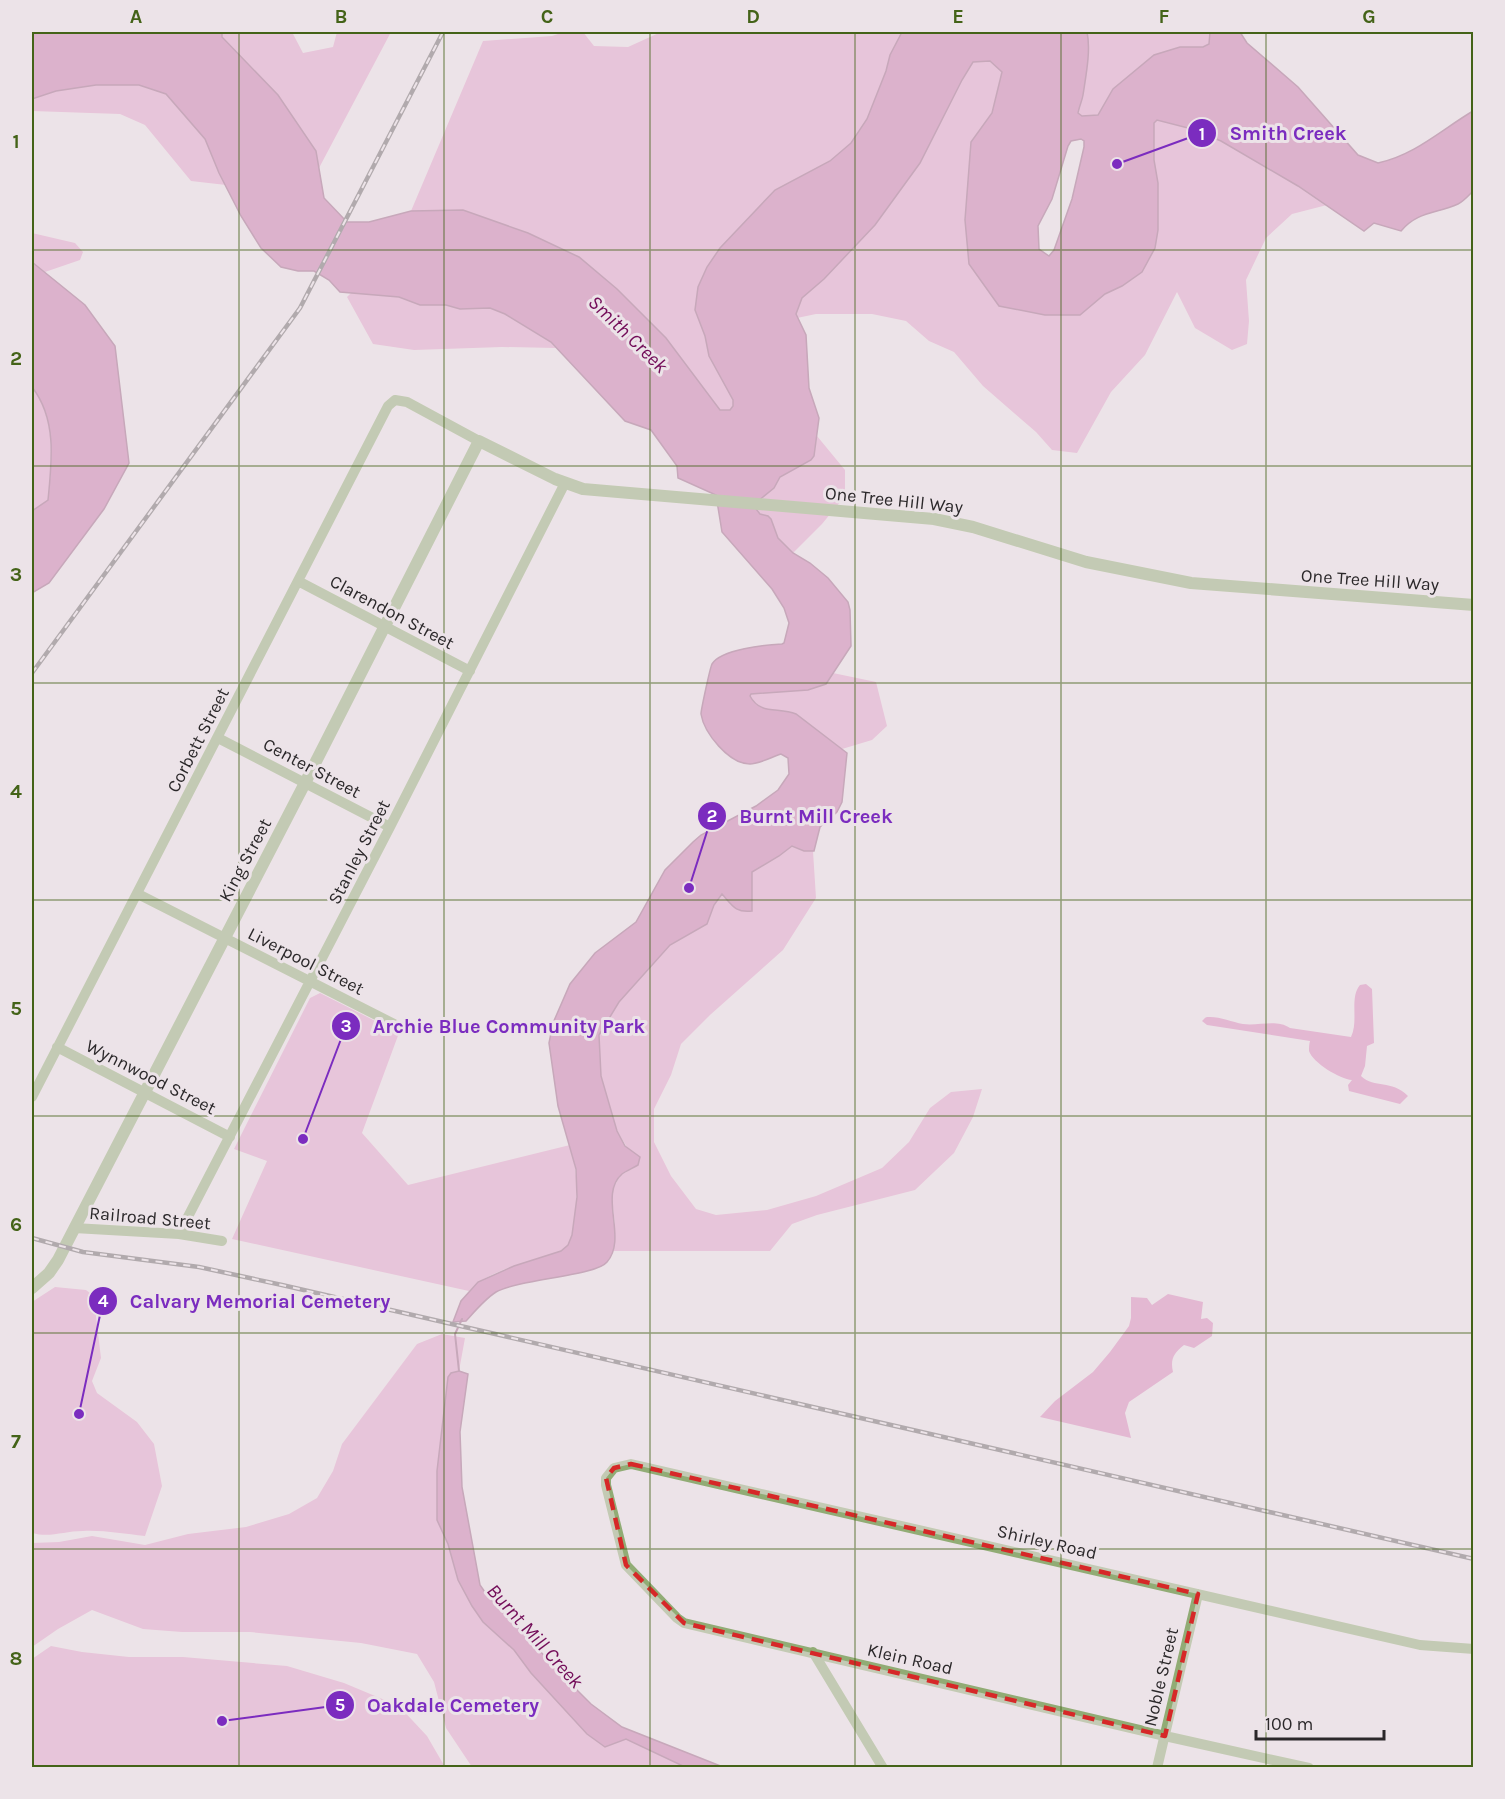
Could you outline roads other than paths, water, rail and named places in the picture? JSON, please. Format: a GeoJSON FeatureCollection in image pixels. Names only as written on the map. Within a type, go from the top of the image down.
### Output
{"type":"FeatureCollection","features":[{"type":"Feature","properties":{"kind":"street","name":"One Tree Hill Way"},"geometry":{"type":"LineString","coordinates":[[396,400],[407,402],[479,441],[566,483],[596,490],[934,519],[961,524],[1086,562],[1191,583],[1473,605]]}},
{"type":"Feature","properties":{"kind":"street","name":"Corbett Street"},"geometry":{"type":"LineString","coordinates":[[32,1097],[387,406],[396,400]]}},
{"type":"Feature","properties":{"kind":"street","name":"King Street"},"geometry":{"type":"LineString","coordinates":[[32,1288],[55,1265],[479,441]]}},
{"type":"Feature","properties":{"kind":"street","name":"Stanley Street"},"geometry":{"type":"LineString","coordinates":[[179,1234],[566,483]]}},
{"type":"Feature","properties":{"kind":"street","name":"Clarendon Street"},"geometry":{"type":"LineString","coordinates":[[298,581],[470,671]]}},
{"type":"Feature","properties":{"kind":"street","name":"Center Street"},"geometry":{"type":"LineString","coordinates":[[218,738],[390,827]]}},
{"type":"Feature","properties":{"kind":"street","name":"Liverpool Street"},"geometry":{"type":"LineString","coordinates":[[138,894],[394,1024]]}},
{"type":"Feature","properties":{"kind":"street","name":"Wynnwood Street"},"geometry":{"type":"LineString","coordinates":[[57,1047],[230,1137]]}},
{"type":"Feature","properties":{"kind":"street","name":"Railroad Street"},"geometry":{"type":"LineString","coordinates":[[74,1228],[179,1234],[222,1241]]}},
{"type":"Feature","properties":{"kind":"street","name":"Shirley Road"},"geometry":{"type":"LineString","coordinates":[[614,1468],[631,1464],[1420,1645],[1473,1649]]}},
{"type":"Feature","properties":{"kind":"street","name":"Klein Road"},"geometry":{"type":"LineString","coordinates":[[614,1468],[606,1478],[606,1485],[627,1565],[684,1623],[1165,1736],[1309,1767]]}},
{"type":"Feature","properties":{"kind":"street","name":"Noble Street"},"geometry":{"type":"LineString","coordinates":[[1157,1767],[1197,1594]]}},
{"type":"Feature","properties":{"kind":"street"},"geometry":{"type":"LineString","coordinates":[[813,1652],[883,1767]]}},
{"type":"Feature","properties":{"kind":"water"},"geometry":{"type":"Polygon","coordinates":[[[32,32],[222,32],[222,37],[278,95],[316,151],[324,198],[347,222],[369,222],[411,211],[463,210],[528,233],[579,257],[617,289],[666,338],[720,410],[730,410],[733,400],[709,356],[705,336],[695,310],[698,287],[707,267],[720,248],[775,190],[830,161],[851,143],[867,119],[890,55],[902,32],[1087,32],[1088,63],[1078,113],[1082,116],[1098,115],[1113,89],[1154,55],[1180,47],[1203,47],[1209,44],[1210,32],[1240,32],[1247,43],[1298,87],[1358,155],[1378,163],[1416,148],[1473,111],[1473,191],[1458,204],[1421,216],[1401,231],[1374,223],[1364,231],[1298,186],[1221,141],[1192,129],[1157,120],[1154,123],[1154,160],[1158,183],[1158,230],[1155,248],[1142,272],[1122,286],[1105,294],[1080,315],[1045,315],[999,306],[969,264],[965,220],[971,142],[992,113],[1002,72],[990,61],[973,62],[920,163],[875,225],[824,279],[802,298],[796,314],[806,335],[809,388],[819,418],[814,456],[811,460],[780,477],[774,488],[753,505],[760,514],[771,519],[778,538],[793,553],[828,578],[848,602],[851,646],[826,684],[808,690],[751,694],[750,696],[754,702],[764,708],[796,714],[847,753],[842,802],[837,812],[820,827],[814,851],[804,851],[792,846],[752,872],[752,911],[738,909],[731,905],[722,894],[714,905],[707,924],[670,945],[619,1002],[599,1035],[601,1076],[617,1131],[625,1146],[640,1157],[638,1165],[622,1174],[615,1183],[612,1205],[615,1241],[613,1252],[607,1262],[588,1271],[522,1284],[496,1292],[466,1321],[453,1322],[461,1301],[478,1282],[514,1266],[561,1251],[568,1245],[572,1235],[577,1197],[576,1169],[558,1106],[549,1043],[553,1023],[570,984],[595,953],[636,922],[665,870],[693,842],[701,835],[756,806],[778,790],[789,774],[788,758],[781,754],[754,764],[742,763],[734,759],[712,738],[701,714],[712,664],[734,651],[784,643],[789,623],[784,608],[772,589],[722,532],[716,495],[678,478],[677,466],[651,430],[625,421],[551,342],[505,314],[490,308],[460,309],[446,305],[420,305],[399,297],[340,292],[329,280],[314,271],[298,271],[281,267],[261,248],[241,216],[205,139],[166,94],[139,85],[96,85],[56,91],[32,99],[32,32]],[[1081,139],[1071,141],[1068,146],[1052,199],[1038,226],[1039,249],[1049,256],[1054,250],[1072,199],[1084,141],[1081,139]]]}},
{"type":"Feature","properties":{"kind":"water"},"geometry":{"type":"Polygon","coordinates":[[[32,262],[85,305],[115,346],[129,463],[104,509],[49,583],[32,593],[32,511],[48,500],[51,441],[46,413],[32,387],[32,262]]]}},
{"type":"Feature","properties":{"kind":"water"},"geometry":{"type":"Polygon","coordinates":[[[459,1371],[468,1374],[460,1432],[462,1487],[480,1585],[591,1704],[622,1727],[723,1767],[685,1767],[626,1739],[605,1747],[587,1734],[531,1673],[514,1650],[483,1622],[472,1606],[458,1580],[448,1544],[437,1520],[437,1471],[448,1377],[451,1373],[459,1371]]]}},
{"type":"Feature","properties":{"kind":"waterway","name":"Burnt Mill Creek"},"geometry":{"type":"LineString","coordinates":[[459,1371],[455,1334],[462,1319]]}},
{"type":"Feature","properties":{"kind":"railway"},"geometry":{"type":"LineString","coordinates":[[32,673],[300,308],[443,32]]}},
{"type":"Feature","properties":{"kind":"railway"},"geometry":{"type":"LineString","coordinates":[[32,1238],[83,1252],[199,1267],[282,1285],[1474,1559]]}},
{"type":"Feature","properties":{"kind":"place","name":"Smith Creek"},"geometry":{"type":"Point","coordinates":[1117,164]}},
{"type":"Feature","properties":{"kind":"place","name":"Burnt Mill Creek"},"geometry":{"type":"Point","coordinates":[689,888]}},
{"type":"Feature","properties":{"kind":"place","name":"Archie Blue Community Park"},"geometry":{"type":"Point","coordinates":[303,1139]}},
{"type":"Feature","properties":{"kind":"place","name":"Calvary Memorial Cemetery"},"geometry":{"type":"Point","coordinates":[79,1414]}},
{"type":"Feature","properties":{"kind":"place","name":"Oakdale Cemetery"},"geometry":{"type":"Point","coordinates":[222,1721]}}]}
